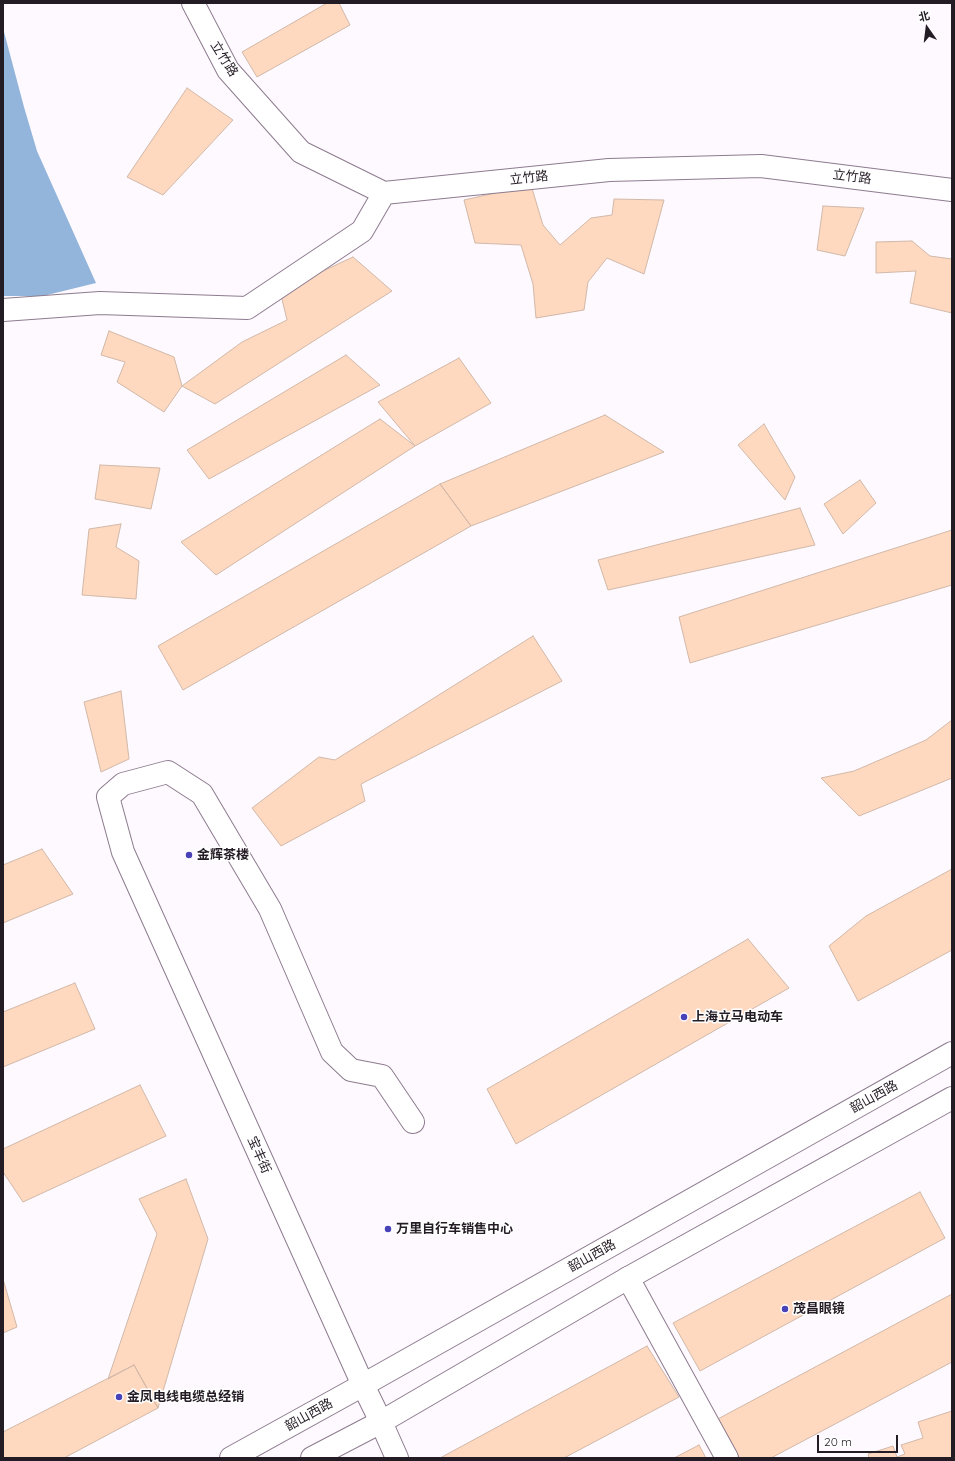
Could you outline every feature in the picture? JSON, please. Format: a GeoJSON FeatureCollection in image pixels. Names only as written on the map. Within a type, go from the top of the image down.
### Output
{"type":"FeatureCollection","features":[{"type":"Feature","properties":{"kind":"street","name":"立竹路"},"geometry":{"type":"LineString","coordinates":[[192,3],[228,70],[301,152],[384,193],[609,170],[760,166],[952,190]]}},
{"type":"Feature","properties":{"kind":"street"},"geometry":{"type":"LineString","coordinates":[[3,310],[100,303],[247,308],[362,231],[384,193]]}},
{"type":"Feature","properties":{"kind":"street","name":"宝丰街"},"geometry":{"type":"LineString","coordinates":[[397,1458],[123,852],[108,797],[123,784],[168,772],[202,794],[270,909],[332,1052],[350,1070],[382,1076],[413,1122]]}},
{"type":"Feature","properties":{"kind":"street","name":"韶山西路"},"geometry":{"type":"LineString","coordinates":[[231,1458],[952,1052]]}},
{"type":"Feature","properties":{"kind":"street"},"geometry":{"type":"LineString","coordinates":[[312,1458],[381,1422],[628,1278],[952,1098]]}},
{"type":"Feature","properties":{"kind":"street"},"geometry":{"type":"LineString","coordinates":[[628,1278],[727,1458]]}},
{"type":"Feature","properties":{"kind":"water"},"geometry":{"type":"Polygon","coordinates":[[[3,28],[37,151],[96,283],[43,296],[3,296],[3,28]]]}},
{"type":"Feature","properties":{"kind":"building"},"geometry":{"type":"Polygon","coordinates":[[[327,3],[339,3],[350,25],[257,77],[242,52],[327,3]]]}},
{"type":"Feature","properties":{"kind":"building"},"geometry":{"type":"Polygon","coordinates":[[[187,88],[233,120],[163,195],[127,177],[187,88]]]}},
{"type":"Feature","properties":{"kind":"building"},"geometry":{"type":"Polygon","coordinates":[[[531,185],[543,225],[560,245],[591,218],[612,215],[614,199],[664,200],[644,274],[607,258],[588,282],[584,310],[536,318],[533,284],[521,245],[475,243],[464,200],[531,185]]]}},
{"type":"Feature","properties":{"kind":"building"},"geometry":{"type":"Polygon","coordinates":[[[823,206],[864,208],[845,256],[817,250],[823,206]]]}},
{"type":"Feature","properties":{"kind":"building"},"geometry":{"type":"Polygon","coordinates":[[[912,241],[930,256],[952,259],[952,313],[910,303],[916,271],[876,273],[876,242],[912,241]]]}},
{"type":"Feature","properties":{"kind":"building"},"geometry":{"type":"Polygon","coordinates":[[[353,257],[392,291],[215,404],[182,386],[242,342],[287,320],[280,291],[353,257]]]}},
{"type":"Feature","properties":{"kind":"building"},"geometry":{"type":"Polygon","coordinates":[[[109,331],[174,357],[182,386],[164,412],[117,382],[125,362],[101,355],[109,331]]]}},
{"type":"Feature","properties":{"kind":"building"},"geometry":{"type":"Polygon","coordinates":[[[346,355],[380,385],[209,479],[187,450],[346,355]]]}},
{"type":"Feature","properties":{"kind":"building"},"geometry":{"type":"Polygon","coordinates":[[[459,358],[491,403],[415,446],[378,402],[459,358]]]}},
{"type":"Feature","properties":{"kind":"building"},"geometry":{"type":"Polygon","coordinates":[[[605,415],[664,452],[471,526],[440,484],[605,415]]]}},
{"type":"Feature","properties":{"kind":"building"},"geometry":{"type":"Polygon","coordinates":[[[380,419],[415,446],[216,575],[181,542],[380,419]]]}},
{"type":"Feature","properties":{"kind":"building"},"geometry":{"type":"Polygon","coordinates":[[[764,424],[795,477],[785,500],[738,445],[764,424]]]}},
{"type":"Feature","properties":{"kind":"building"},"geometry":{"type":"Polygon","coordinates":[[[100,465],[160,468],[151,509],[95,499],[100,465]]]}},
{"type":"Feature","properties":{"kind":"building"},"geometry":{"type":"Polygon","coordinates":[[[860,480],[876,503],[843,534],[824,504],[860,480]]]}},
{"type":"Feature","properties":{"kind":"building"},"geometry":{"type":"Polygon","coordinates":[[[440,484],[471,526],[183,690],[158,646],[440,484]]]}},
{"type":"Feature","properties":{"kind":"building"},"geometry":{"type":"Polygon","coordinates":[[[800,508],[815,545],[608,590],[598,560],[800,508]]]}},
{"type":"Feature","properties":{"kind":"building"},"geometry":{"type":"Polygon","coordinates":[[[121,524],[116,547],[139,561],[136,599],[82,595],[89,529],[121,524]]]}},
{"type":"Feature","properties":{"kind":"building"},"geometry":{"type":"Polygon","coordinates":[[[952,530],[952,585],[690,663],[679,617],[952,530]]]}},
{"type":"Feature","properties":{"kind":"building"},"geometry":{"type":"Polygon","coordinates":[[[533,636],[562,681],[361,784],[365,801],[281,846],[252,808],[319,757],[335,760],[533,636]]]}},
{"type":"Feature","properties":{"kind":"building"},"geometry":{"type":"Polygon","coordinates":[[[121,691],[129,759],[101,772],[84,702],[121,691]]]}},
{"type":"Feature","properties":{"kind":"building"},"geometry":{"type":"Polygon","coordinates":[[[952,720],[952,778],[859,816],[821,778],[854,771],[926,740],[952,720]]]}},
{"type":"Feature","properties":{"kind":"building"},"geometry":{"type":"Polygon","coordinates":[[[42,849],[73,894],[3,923],[3,865],[42,849]]]}},
{"type":"Feature","properties":{"kind":"building"},"geometry":{"type":"Polygon","coordinates":[[[952,869],[952,950],[858,1001],[829,946],[866,916],[952,869]]]}},
{"type":"Feature","properties":{"kind":"building"},"geometry":{"type":"Polygon","coordinates":[[[748,939],[789,988],[516,1144],[487,1089],[748,939]]]}},
{"type":"Feature","properties":{"kind":"building"},"geometry":{"type":"Polygon","coordinates":[[[75,983],[95,1029],[3,1067],[3,1012],[75,983]]]}},
{"type":"Feature","properties":{"kind":"building"},"geometry":{"type":"Polygon","coordinates":[[[140,1085],[166,1136],[23,1202],[3,1172],[3,1149],[140,1085]]]}},
{"type":"Feature","properties":{"kind":"building"},"geometry":{"type":"Polygon","coordinates":[[[186,1179],[208,1239],[158,1408],[134,1365],[108,1379],[157,1234],[139,1199],[186,1179]]]}},
{"type":"Feature","properties":{"kind":"building"},"geometry":{"type":"Polygon","coordinates":[[[920,1192],[945,1238],[700,1371],[673,1323],[920,1192]]]}},
{"type":"Feature","properties":{"kind":"building"},"geometry":{"type":"Polygon","coordinates":[[[3,1279],[17,1327],[3,1333],[3,1279]]]}},
{"type":"Feature","properties":{"kind":"building"},"geometry":{"type":"Polygon","coordinates":[[[952,1294],[952,1362],[771,1458],[740,1458],[714,1421],[952,1294]]]}},
{"type":"Feature","properties":{"kind":"building"},"geometry":{"type":"Polygon","coordinates":[[[647,1346],[679,1397],[564,1458],[440,1458],[647,1346]]]}},
{"type":"Feature","properties":{"kind":"building"},"geometry":{"type":"Polygon","coordinates":[[[134,1365],[158,1408],[64,1458],[3,1458],[3,1432],[134,1365]]]}},
{"type":"Feature","properties":{"kind":"building"},"geometry":{"type":"Polygon","coordinates":[[[952,1411],[952,1458],[869,1458],[868,1454],[893,1446],[897,1457],[905,1454],[901,1445],[923,1438],[918,1422],[952,1411]]]}},
{"type":"Feature","properties":{"kind":"building"},"geometry":{"type":"Polygon","coordinates":[[[699,1445],[706,1458],[674,1458],[699,1445]]]}},
{"type":"Feature","properties":{"kind":"place","name":"金辉茶楼"},"geometry":{"type":"Point","coordinates":[189,855]}},
{"type":"Feature","properties":{"kind":"place","name":"上海立马电动车"},"geometry":{"type":"Point","coordinates":[684,1017]}},
{"type":"Feature","properties":{"kind":"place","name":"万里自行车销售中心"},"geometry":{"type":"Point","coordinates":[388,1229]}},
{"type":"Feature","properties":{"kind":"place","name":"茂昌眼镜"},"geometry":{"type":"Point","coordinates":[785,1309]}},
{"type":"Feature","properties":{"kind":"place","name":"金凤电线电缆总经销"},"geometry":{"type":"Point","coordinates":[119,1397]}}]}
